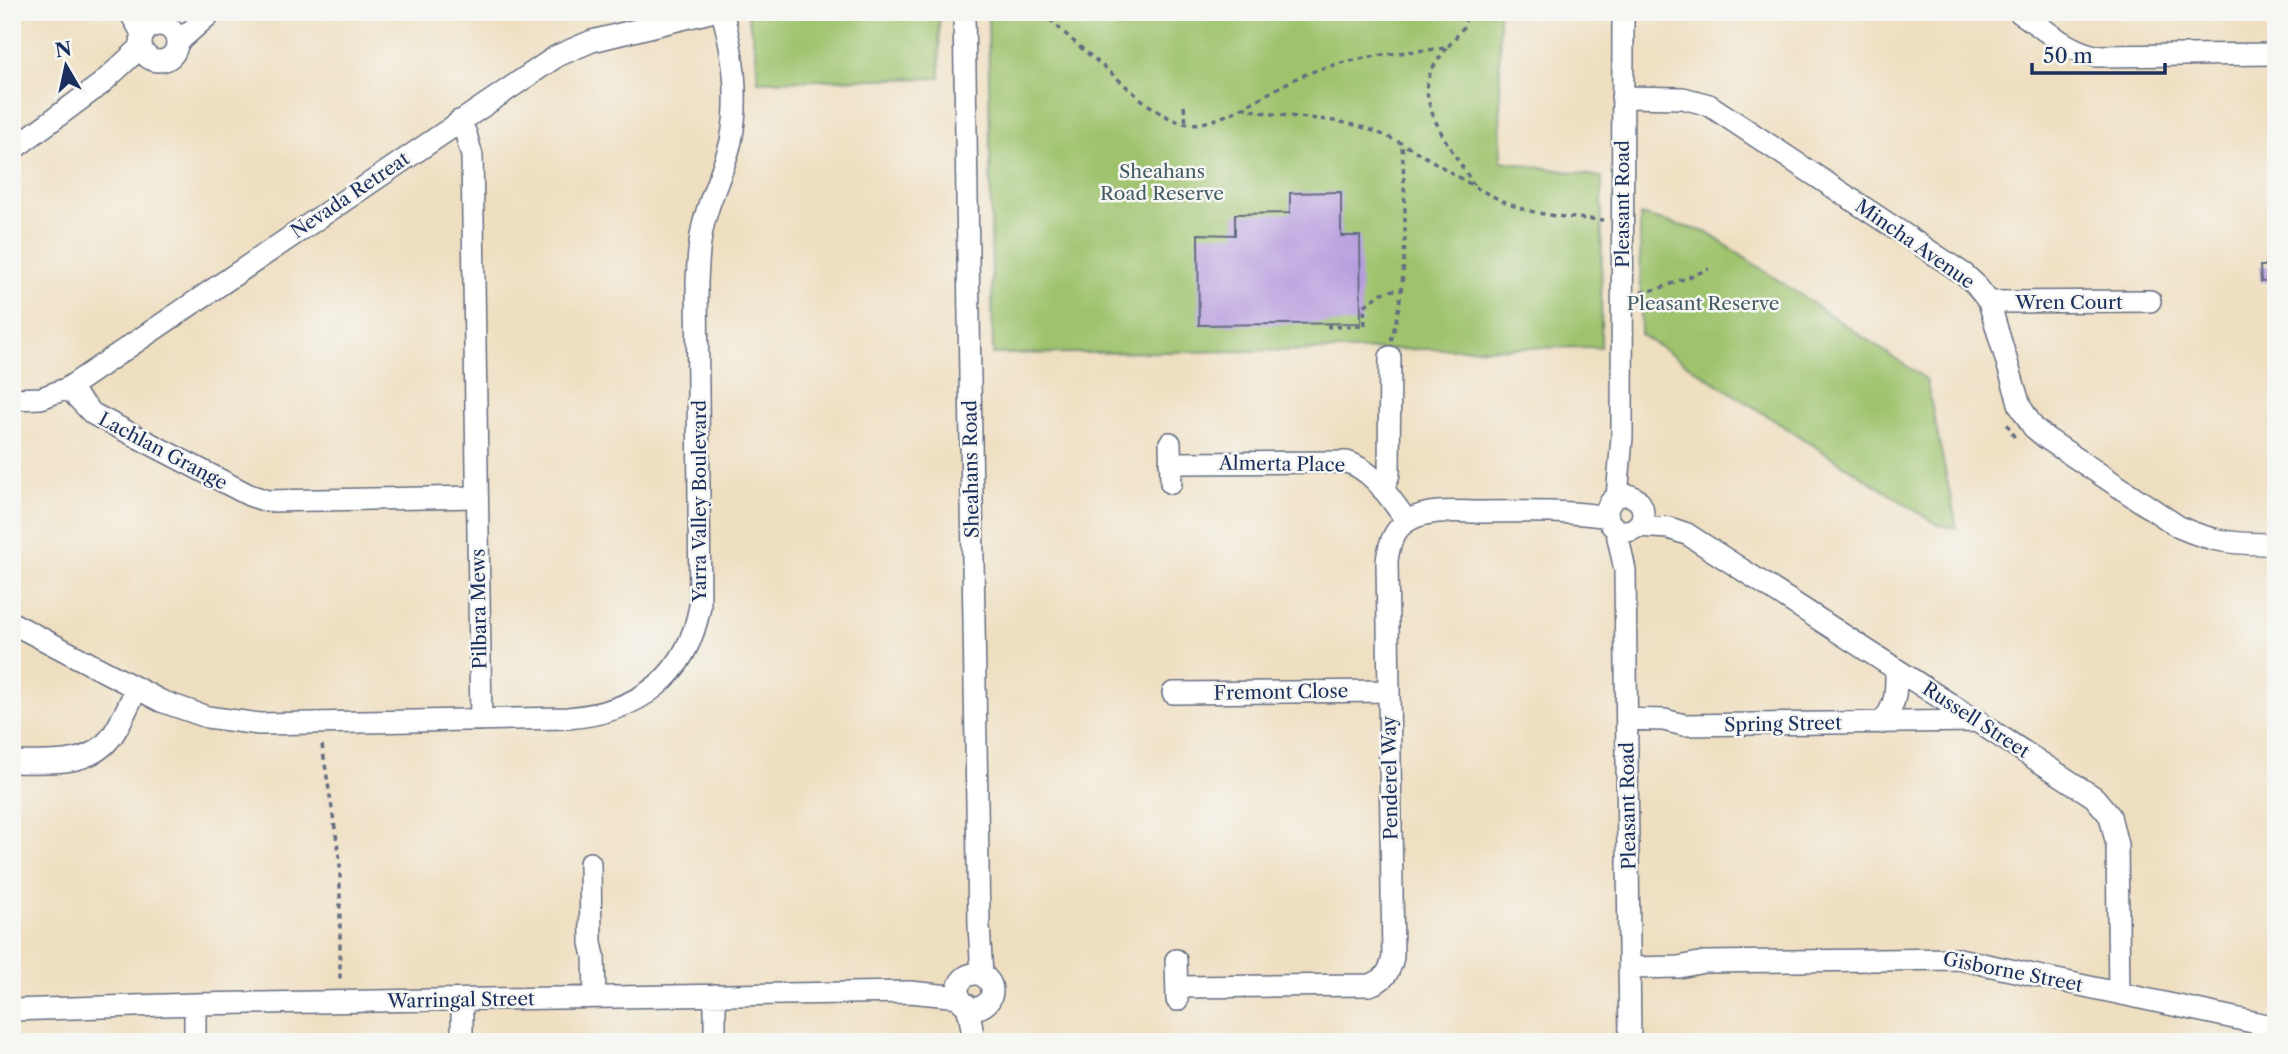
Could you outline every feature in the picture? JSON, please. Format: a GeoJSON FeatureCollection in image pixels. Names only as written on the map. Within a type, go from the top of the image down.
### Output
{"type":"FeatureCollection","features":[{"type":"Feature","properties":{"kind":"street"},"geometry":{"type":"LineString","coordinates":[[130,12],[155,36]]}},
{"type":"Feature","properties":{"kind":"street"},"geometry":{"type":"LineString","coordinates":[[12,150],[102,84],[155,36],[204,12]]}},
{"type":"Feature","properties":{"kind":"street"},"geometry":{"type":"LineString","coordinates":[[155,36],[212,12]]}},
{"type":"Feature","properties":{"kind":"street","name":"Nevada Retreat"},"geometry":{"type":"LineString","coordinates":[[68,388],[538,67],[575,47],[710,12]]}},
{"type":"Feature","properties":{"kind":"street","name":"Yarra Valley Boulevard"},"geometry":{"type":"LineString","coordinates":[[12,623],[185,710],[235,722],[259,724],[593,716],[631,704],[657,685],[679,662],[690,642],[697,623],[701,587],[697,282],[699,252],[705,220],[731,142],[735,97],[731,47],[722,12]]}},
{"type":"Feature","properties":{"kind":"street","name":"Sheahans Road"},"geometry":{"type":"LineString","coordinates":[[964,12],[979,926],[969,991],[974,1042]]}},
{"type":"Feature","properties":{"kind":"street","name":"Pleasant Road"},"geometry":{"type":"LineString","coordinates":[[1623,12],[1622,437],[1630,1042]]}},
{"type":"Feature","properties":{"kind":"street"},"geometry":{"type":"LineString","coordinates":[[2019,12],[2084,54],[2276,54]]}},
{"type":"Feature","properties":{"kind":"street","name":"Mincha Avenue"},"geometry":{"type":"LineString","coordinates":[[1622,97],[1695,99],[1722,112],[1964,274],[1989,302],[2020,406],[2034,428],[2179,527],[2220,542],[2276,544]]}},
{"type":"Feature","properties":{"kind":"street","name":"Pilbara Mews"},"geometry":{"type":"LineString","coordinates":[[458,121],[470,144],[472,156],[481,720]]}},
{"type":"Feature","properties":{"kind":"street","name":"Wren Court"},"geometry":{"type":"LineString","coordinates":[[1989,302],[2150,301]]}},
{"type":"Feature","properties":{"kind":"street"},"geometry":{"type":"LineString","coordinates":[[1383,490],[1389,474],[1390,357]]}},
{"type":"Feature","properties":{"kind":"street"},"geometry":{"type":"LineString","coordinates":[[12,399],[41,398],[68,388]]}},
{"type":"Feature","properties":{"kind":"street","name":"Lachlan Grange"},"geometry":{"type":"LineString","coordinates":[[68,388],[93,414],[249,495],[267,501],[477,497]]}},
{"type":"Feature","properties":{"kind":"street","name":"Almerta Place"},"geometry":{"type":"LineString","coordinates":[[1170,463],[1347,462],[1364,470],[1407,521]]}},
{"type":"Feature","properties":{"kind":"street","name":"Russell Street"},"geometry":{"type":"LineString","coordinates":[[1625,512],[1654,508],[1678,524],[1687,534],[2084,789],[2105,807],[2110,816],[2116,845],[2119,993]]}},
{"type":"Feature","properties":{"kind":"street"},"geometry":{"type":"LineString","coordinates":[[1407,521],[1430,513],[1625,512]]}},
{"type":"Feature","properties":{"kind":"street","name":"Penderel Way"},"geometry":{"type":"LineString","coordinates":[[1176,961],[1177,993],[1369,985],[1384,978],[1391,965],[1387,561],[1396,532],[1407,521]]}},
{"type":"Feature","properties":{"kind":"street"},"geometry":{"type":"LineString","coordinates":[[1882,723],[1895,700],[1896,669]]}},
{"type":"Feature","properties":{"kind":"street"},"geometry":{"type":"LineString","coordinates":[[12,762],[67,761],[86,757],[113,733],[137,688]]}},
{"type":"Feature","properties":{"kind":"street","name":"Fremont Close"},"geometry":{"type":"LineString","coordinates":[[1174,693],[1389,691]]}},
{"type":"Feature","properties":{"kind":"street","name":"Spring Street"},"geometry":{"type":"LineString","coordinates":[[1627,726],[1664,720],[1684,725],[1979,721]]}},
{"type":"Feature","properties":{"kind":"street"},"geometry":{"type":"LineString","coordinates":[[590,863],[595,998]]}},
{"type":"Feature","properties":{"kind":"street","name":"Gisborne Street"},"geometry":{"type":"LineString","coordinates":[[1630,962],[1680,957],[1704,961],[1959,959],[2276,1027]]}},
{"type":"Feature","properties":{"kind":"street","name":"Sheahans Road"},"geometry":{"type":"LineString","coordinates":[[969,991],[984,1042]]}},
{"type":"Feature","properties":{"kind":"street","name":"Warringal Street"},"geometry":{"type":"LineString","coordinates":[[12,1010],[195,1004],[969,991]]}},
{"type":"Feature","properties":{"kind":"street"},"geometry":{"type":"LineString","coordinates":[[715,995],[715,1042]]}},
{"type":"Feature","properties":{"kind":"street"},"geometry":{"type":"LineString","coordinates":[[462,1000],[462,1042]]}},
{"type":"Feature","properties":{"kind":"street"},"geometry":{"type":"LineString","coordinates":[[195,1004],[195,1042]]}},
{"type":"Feature","properties":{"kind":"path"},"geometry":{"type":"LineString","coordinates":[[1043,12],[1157,111],[1186,123],[1208,121],[1242,107],[1295,79],[1340,63],[1402,52],[1447,48]]}},
{"type":"Feature","properties":{"kind":"path"},"geometry":{"type":"LineString","coordinates":[[1468,12],[1463,28],[1433,66],[1428,78],[1427,94],[1434,117],[1475,186]]}},
{"type":"Feature","properties":{"kind":"path"},"geometry":{"type":"LineString","coordinates":[[1185,106],[1186,123]]}},
{"type":"Feature","properties":{"kind":"path"},"geometry":{"type":"LineString","coordinates":[[1242,107],[1260,113],[1350,123],[1384,135],[1475,186],[1528,210],[1564,217],[1604,220]]}},
{"type":"Feature","properties":{"kind":"path"},"geometry":{"type":"LineString","coordinates":[[1390,357],[1390,343],[1398,318],[1402,288],[1405,192],[1402,145]]}},
{"type":"Feature","properties":{"kind":"path"},"geometry":{"type":"LineString","coordinates":[[1639,293],[1658,289],[1709,269]]}},
{"type":"Feature","properties":{"kind":"path"},"geometry":{"type":"LineString","coordinates":[[1329,324],[1329,327],[1365,326],[1364,306],[1382,293],[1402,288]]}},
{"type":"Feature","properties":{"kind":"path"},"geometry":{"type":"LineString","coordinates":[[2006,417],[2009,428],[2018,440]]}},
{"type":"Feature","properties":{"kind":"path"},"geometry":{"type":"LineString","coordinates":[[322,745],[340,860],[340,985]]}},
{"type":"Feature","properties":{"kind":"green space"},"geometry":{"type":"Polygon","coordinates":[[[747,12],[939,12],[940,78],[758,81],[756,53],[747,12]]]}},
{"type":"Feature","properties":{"kind":"green space","name":"Sheahans Road Reserve"},"geometry":{"type":"Polygon","coordinates":[[[988,12],[1348,12],[1359,15],[1360,12],[1499,12],[1501,161],[1602,177],[1601,347],[993,354],[988,12]]]}},
{"type":"Feature","properties":{"kind":"green space","name":"Pleasant Reserve"},"geometry":{"type":"Polygon","coordinates":[[[1640,215],[1706,232],[1926,379],[1957,528],[1938,525],[1641,335],[1640,215]]]}},
{"type":"Feature","properties":{"kind":"building"},"geometry":{"type":"Polygon","coordinates":[[[1341,192],[1341,236],[1360,236],[1361,323],[1199,325],[1198,234],[1235,235],[1235,214],[1290,213],[1290,193],[1341,192]]]}},
{"type":"Feature","properties":{"kind":"building"},"geometry":{"type":"Polygon","coordinates":[[[2260,266],[2276,266],[2276,281],[2261,282],[2260,266]]]}}]}
